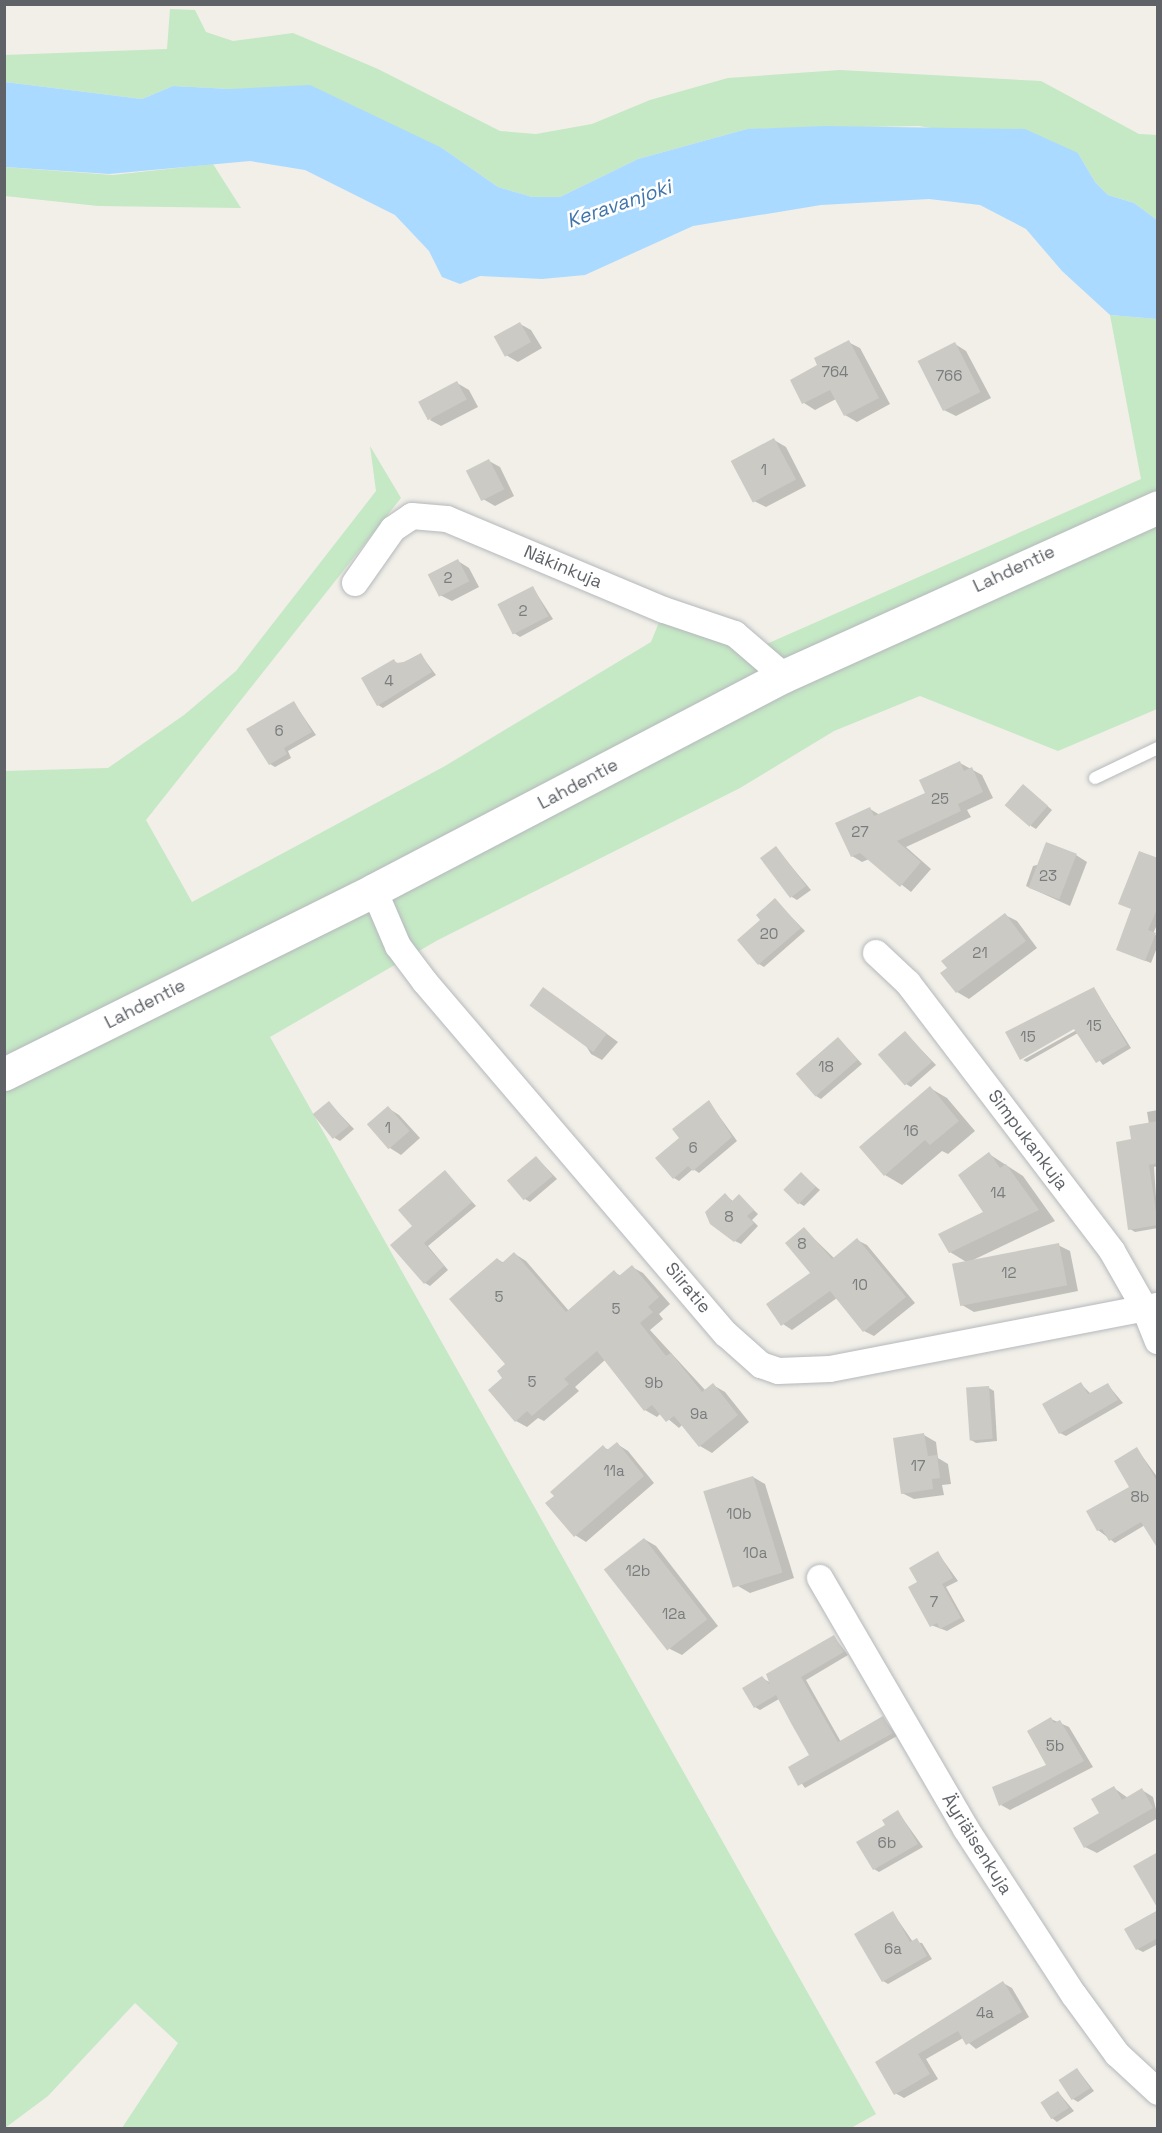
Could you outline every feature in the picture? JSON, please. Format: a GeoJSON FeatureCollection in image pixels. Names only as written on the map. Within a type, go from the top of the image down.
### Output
{"type":"FeatureCollection","features":[{"type":"Feature","properties":{"kind":"main road","name":"Lahdentie"},"geometry":{"type":"LineString","coordinates":[[4,1074],[374,890],[784,676],[1158,507]]}},
{"type":"Feature","properties":{"kind":"street","name":"Näkinkuja"},"geometry":{"type":"LineString","coordinates":[[355,584],[393,529],[412,516],[447,519],[664,610],[735,634],[784,676]]}},
{"type":"Feature","properties":{"kind":"street","name":"Siiratie"},"geometry":{"type":"LineString","coordinates":[[374,890],[398,946],[425,982],[726,1334],[761,1365],[778,1371],[830,1369],[1151,1307]]}},
{"type":"Feature","properties":{"kind":"street","name":"Simpukankuja"},"geometry":{"type":"LineString","coordinates":[[876,952],[908,983],[1092,1223],[1151,1307],[1158,1341]]}},
{"type":"Feature","properties":{"kind":"street","name":"Äyriäisenkuja"},"geometry":{"type":"LineString","coordinates":[[820,1578],[966,1829],[1074,1995],[1117,2054],[1158,2092]]}},
{"type":"Feature","properties":{"kind":"lane"},"geometry":{"type":"LineString","coordinates":[[1095,778],[1158,748]]}},
{"type":"Feature","properties":{"kind":"green space"},"geometry":{"type":"Polygon","coordinates":[[[170,9],[195,10],[206,32],[233,41],[293,33],[378,69],[500,131],[536,134],[592,124],[650,100],[728,78],[840,70],[1041,81],[1139,134],[1157,135],[1157,220],[1134,203],[1108,195],[1095,182],[1078,153],[919,126],[747,129],[638,159],[560,197],[532,197],[498,187],[442,148],[230,89],[173,86],[142,99],[5,82],[4,55],[167,49],[170,9]]]}},
{"type":"Feature","properties":{"kind":"green space"},"geometry":{"type":"Polygon","coordinates":[[[213,164],[241,208],[98,206],[5,196],[4,167],[113,175],[213,164]]]}},
{"type":"Feature","properties":{"kind":"green space"},"geometry":{"type":"Polygon","coordinates":[[[1110,315],[1157,319],[1157,709],[1058,751],[920,696],[834,731],[740,788],[438,940],[270,1037],[876,2114],[851,2128],[122,2128],[178,2043],[135,2003],[48,2096],[5,2128],[4,771],[108,768],[184,715],[236,671],[376,491],[370,446],[401,498],[146,820],[192,902],[445,766],[651,642],[664,610],[753,650],[1141,479],[1110,315]]]}},
{"type":"Feature","properties":{"kind":"water","name":"Keravanjoki"},"geometry":{"type":"Polygon","coordinates":[[[5,82],[142,99],[173,86],[230,89],[310,85],[442,148],[498,187],[532,197],[560,197],[638,159],[747,129],[826,126],[1025,129],[1078,153],[1095,182],[1108,195],[1134,203],[1157,220],[1157,319],[1110,315],[1062,271],[1026,229],[980,205],[929,199],[821,205],[693,226],[585,275],[542,279],[480,276],[460,284],[442,277],[429,251],[395,215],[305,170],[250,161],[109,174],[5,167],[5,82]]]}},
{"type":"Feature","properties":{"kind":"building"},"geometry":{"type":"Polygon","coordinates":[[[520,322],[531,342],[505,357],[494,337],[520,322]]]}},
{"type":"Feature","properties":{"kind":"building"},"geometry":{"type":"Polygon","coordinates":[[[849,340],[879,398],[844,416],[830,390],[802,404],[790,380],[817,365],[814,358],[849,340]]]}},
{"type":"Feature","properties":{"kind":"building"},"geometry":{"type":"Polygon","coordinates":[[[955,342],[980,392],[943,411],[918,361],[955,342]]]}},
{"type":"Feature","properties":{"kind":"building"},"geometry":{"type":"Polygon","coordinates":[[[457,381],[467,400],[428,420],[418,402],[457,381]]]}},
{"type":"Feature","properties":{"kind":"building"},"geometry":{"type":"Polygon","coordinates":[[[774,438],[796,479],[753,503],[731,461],[774,438]]]}},
{"type":"Feature","properties":{"kind":"building"},"geometry":{"type":"Polygon","coordinates":[[[489,459],[504,489],[481,501],[466,471],[489,459]]]}},
{"type":"Feature","properties":{"kind":"building"},"geometry":{"type":"Polygon","coordinates":[[[458,559],[469,581],[439,597],[428,574],[458,559]]]}},
{"type":"Feature","properties":{"kind":"building"},"geometry":{"type":"Polygon","coordinates":[[[533,586],[548,616],[513,634],[497,604],[533,586]]]}},
{"type":"Feature","properties":{"kind":"building"},"geometry":{"type":"Polygon","coordinates":[[[421,653],[432,672],[377,706],[361,678],[394,659],[396,663],[404,662],[421,653]]]}},
{"type":"Feature","properties":{"kind":"building"},"geometry":{"type":"Polygon","coordinates":[[[294,701],[312,732],[284,748],[287,754],[269,765],[246,729],[294,701]]]}},
{"type":"Feature","properties":{"kind":"building"},"geometry":{"type":"Polygon","coordinates":[[[960,761],[964,771],[972,767],[983,792],[958,804],[961,811],[897,841],[921,862],[900,887],[860,853],[851,857],[835,823],[870,807],[874,816],[925,793],[919,780],[960,761]]]}},
{"type":"Feature","properties":{"kind":"building"},"geometry":{"type":"Polygon","coordinates":[[[1023,784],[1048,806],[1030,827],[1005,805],[1023,784]]]}},
{"type":"Feature","properties":{"kind":"building"},"geometry":{"type":"Polygon","coordinates":[[[1046,842],[1077,854],[1059,900],[1028,888],[1046,842]]]}},
{"type":"Feature","properties":{"kind":"building"},"geometry":{"type":"Polygon","coordinates":[[[776,846],[806,886],[790,898],[760,858],[776,846]]]}},
{"type":"Feature","properties":{"kind":"building"},"geometry":{"type":"Polygon","coordinates":[[[1139,851],[1158,858],[1158,907],[1148,930],[1156,933],[1145,961],[1116,950],[1131,909],[1118,904],[1139,851]]]}},
{"type":"Feature","properties":{"kind":"building"},"geometry":{"type":"Polygon","coordinates":[[[775,898],[801,928],[758,965],[737,940],[760,920],[756,915],[775,898]]]}},
{"type":"Feature","properties":{"kind":"building"},"geometry":{"type":"Polygon","coordinates":[[[1005,913],[1026,941],[956,993],[940,973],[947,968],[941,961],[1005,913]]]}},
{"type":"Feature","properties":{"kind":"building"},"geometry":{"type":"Polygon","coordinates":[[[543,987],[607,1033],[593,1052],[529,1006],[543,987]]]}},
{"type":"Feature","properties":{"kind":"building"},"geometry":{"type":"Polygon","coordinates":[[[1094,987],[1127,1045],[1096,1063],[1074,1029],[1020,1060],[1005,1032],[1094,987]]]}},
{"type":"Feature","properties":{"kind":"building"},"geometry":{"type":"Polygon","coordinates":[[[905,1031],[932,1062],[905,1086],[878,1055],[905,1031]]]}},
{"type":"Feature","properties":{"kind":"building"},"geometry":{"type":"Polygon","coordinates":[[[838,1037],[858,1060],[815,1096],[796,1074],[838,1037]]]}},
{"type":"Feature","properties":{"kind":"building"},"geometry":{"type":"Polygon","coordinates":[[[930,1086],[959,1121],[930,1145],[925,1140],[884,1176],[859,1147],[930,1086]]]}},
{"type":"Feature","properties":{"kind":"building"},"geometry":{"type":"Polygon","coordinates":[[[709,1100],[732,1137],[693,1171],[688,1166],[673,1179],[655,1158],[679,1138],[672,1129],[709,1100]]]}},
{"type":"Feature","properties":{"kind":"building"},"geometry":{"type":"Polygon","coordinates":[[[329,1101],[349,1126],[333,1139],[313,1114],[329,1101]]]}},
{"type":"Feature","properties":{"kind":"building"},"geometry":{"type":"Polygon","coordinates":[[[388,1106],[410,1131],[389,1149],[367,1124],[388,1106]]]}},
{"type":"Feature","properties":{"kind":"building"},"geometry":{"type":"Polygon","coordinates":[[[1158,1121],[1158,1163],[1149,1165],[1158,1225],[1128,1230],[1116,1142],[1131,1139],[1129,1126],[1158,1121]]]}},
{"type":"Feature","properties":{"kind":"building"},"geometry":{"type":"Polygon","coordinates":[[[989,1152],[1000,1168],[1006,1164],[1039,1210],[949,1253],[938,1234],[983,1212],[958,1175],[989,1152]]]}},
{"type":"Feature","properties":{"kind":"building"},"geometry":{"type":"Polygon","coordinates":[[[536,1156],[553,1176],[524,1200],[507,1180],[536,1156]]]}},
{"type":"Feature","properties":{"kind":"building"},"geometry":{"type":"Polygon","coordinates":[[[445,1170],[472,1202],[424,1243],[444,1266],[424,1284],[390,1245],[412,1226],[398,1210],[445,1170]]]}},
{"type":"Feature","properties":{"kind":"building"},"geometry":{"type":"Polygon","coordinates":[[[801,1172],[816,1187],[798,1205],[783,1190],[801,1172]]]}},
{"type":"Feature","properties":{"kind":"building"},"geometry":{"type":"Polygon","coordinates":[[[725,1193],[732,1201],[739,1194],[754,1210],[747,1216],[754,1223],[734,1242],[710,1224],[705,1212],[725,1193]]]}},
{"type":"Feature","properties":{"kind":"building"},"geometry":{"type":"Polygon","coordinates":[[[804,1227],[832,1259],[857,1238],[906,1297],[863,1332],[830,1291],[781,1326],[766,1304],[810,1273],[785,1243],[804,1227]]]}},
{"type":"Feature","properties":{"kind":"building"},"geometry":{"type":"Polygon","coordinates":[[[1059,1243],[1067,1285],[960,1306],[952,1264],[1059,1243]]]}},
{"type":"Feature","properties":{"kind":"building"},"geometry":{"type":"Polygon","coordinates":[[[514,1252],[566,1312],[614,1270],[619,1276],[632,1265],[659,1297],[648,1307],[653,1312],[640,1323],[666,1356],[671,1353],[702,1392],[713,1383],[738,1415],[699,1447],[674,1416],[666,1422],[652,1405],[644,1411],[597,1351],[564,1379],[569,1384],[532,1416],[527,1411],[515,1422],[488,1390],[502,1378],[497,1371],[505,1364],[449,1299],[497,1258],[502,1263],[514,1252]]]}},
{"type":"Feature","properties":{"kind":"building"},"geometry":{"type":"Polygon","coordinates":[[[1081,1382],[1088,1394],[1108,1383],[1118,1400],[1059,1434],[1042,1404],[1081,1382]]]}},
{"type":"Feature","properties":{"kind":"building"},"geometry":{"type":"Polygon","coordinates":[[[989,1386],[993,1439],[970,1440],[966,1388],[989,1386]]]}},
{"type":"Feature","properties":{"kind":"building"},"geometry":{"type":"Polygon","coordinates":[[[924,1433],[928,1456],[937,1455],[940,1478],[932,1479],[933,1489],[901,1494],[893,1438],[924,1433]]]}},
{"type":"Feature","properties":{"kind":"building"},"geometry":{"type":"Polygon","coordinates":[[[617,1442],[644,1476],[574,1537],[545,1503],[554,1496],[550,1492],[603,1445],[607,1450],[617,1442]]]}},
{"type":"Feature","properties":{"kind":"building"},"geometry":{"type":"Polygon","coordinates":[[[1137,1447],[1158,1483],[1158,1549],[1141,1522],[1109,1541],[1102,1529],[1097,1531],[1086,1511],[1129,1487],[1114,1461],[1137,1447]]]}},
{"type":"Feature","properties":{"kind":"building"},"geometry":{"type":"Polygon","coordinates":[[[753,1476],[783,1573],[733,1588],[703,1491],[753,1476]]]}},
{"type":"Feature","properties":{"kind":"building"},"geometry":{"type":"Polygon","coordinates":[[[644,1538],[707,1619],[667,1651],[604,1569],[644,1538]]]}},
{"type":"Feature","properties":{"kind":"building"},"geometry":{"type":"Polygon","coordinates":[[[938,1551],[953,1578],[942,1584],[961,1618],[940,1629],[937,1623],[930,1627],[908,1587],[917,1582],[909,1568],[938,1551]]]}},
{"type":"Feature","properties":{"kind":"building"},"geometry":{"type":"Polygon","coordinates":[[[834,1635],[844,1652],[801,1677],[838,1742],[883,1716],[893,1733],[798,1786],[788,1767],[809,1755],[776,1695],[754,1708],[742,1688],[762,1676],[770,1685],[766,1674],[834,1635]]]}},
{"type":"Feature","properties":{"kind":"building"},"geometry":{"type":"Polygon","coordinates":[[[1051,1717],[1054,1723],[1060,1720],[1084,1761],[999,1806],[992,1787],[1046,1765],[1027,1731],[1051,1717]]]}},
{"type":"Feature","properties":{"kind":"building"},"geometry":{"type":"Polygon","coordinates":[[[1114,1786],[1122,1800],[1142,1788],[1153,1808],[1084,1848],[1073,1828],[1099,1813],[1091,1799],[1114,1786]]]}},
{"type":"Feature","properties":{"kind":"building"},"geometry":{"type":"Polygon","coordinates":[[[898,1810],[918,1844],[873,1870],[856,1842],[885,1825],[882,1820],[898,1810]]]}},
{"type":"Feature","properties":{"kind":"building"},"geometry":{"type":"Polygon","coordinates":[[[1158,1852],[1158,1909],[1133,1866],[1158,1852]]]}},
{"type":"Feature","properties":{"kind":"building"},"geometry":{"type":"Polygon","coordinates":[[[1158,1910],[1158,1938],[1136,1950],[1124,1929],[1158,1910]]]}},
{"type":"Feature","properties":{"kind":"building"},"geometry":{"type":"Polygon","coordinates":[[[893,1911],[910,1942],[917,1938],[927,1956],[882,1982],[854,1934],[893,1911]]]}},
{"type":"Feature","properties":{"kind":"building"},"geometry":{"type":"Polygon","coordinates":[[[1003,1981],[1022,2012],[966,2045],[958,2031],[918,2054],[930,2074],[894,2095],[875,2062],[1003,1981]]]}},
{"type":"Feature","properties":{"kind":"building"},"geometry":{"type":"Polygon","coordinates":[[[1077,2068],[1090,2088],[1072,2100],[1059,2080],[1077,2068]]]}},
{"type":"Feature","properties":{"kind":"building"},"geometry":{"type":"Polygon","coordinates":[[[1058,2091],[1069,2108],[1051,2119],[1040,2102],[1058,2091]]]}}]}
